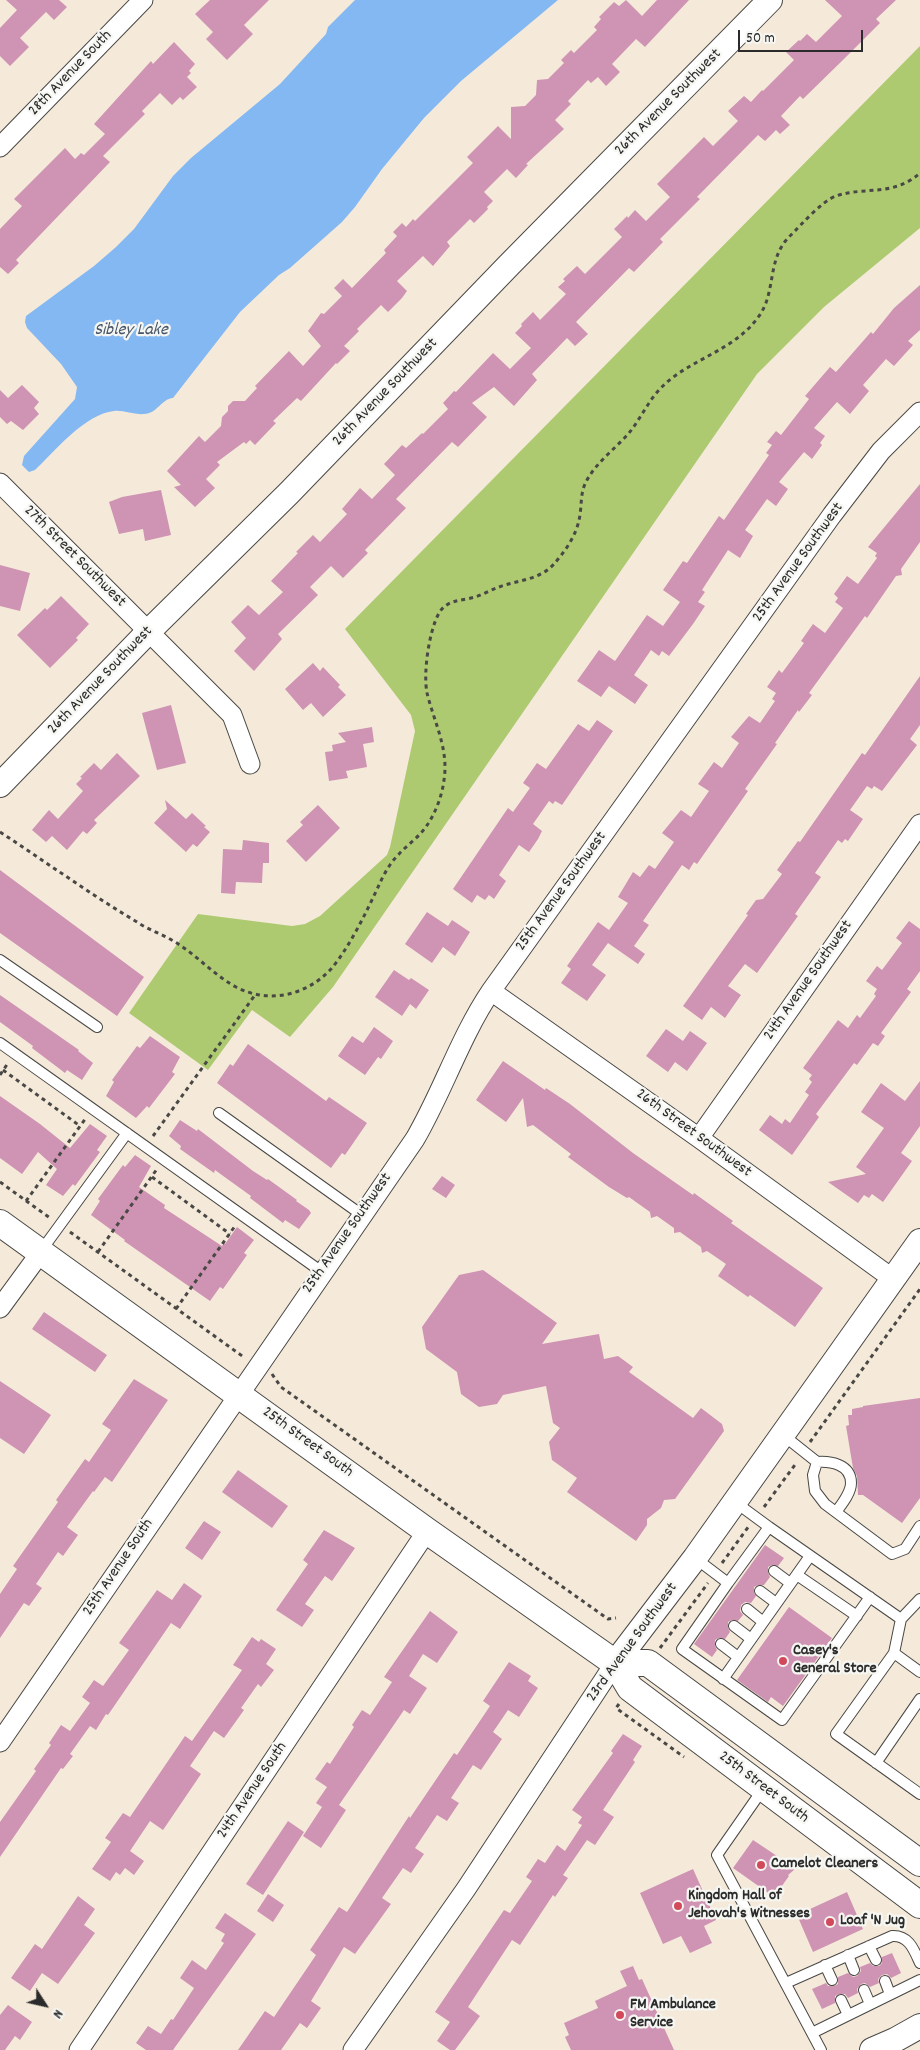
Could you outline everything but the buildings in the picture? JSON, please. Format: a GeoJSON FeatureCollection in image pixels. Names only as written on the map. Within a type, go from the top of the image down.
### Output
{"type":"FeatureCollection","features":[{"type":"Feature","properties":{"kind":"main road","name":"25th Street South"},"geometry":{"type":"LineString","coordinates":[[0,1223],[615,1663],[630,1688],[920,1905]]}},
{"type":"Feature","properties":{"kind":"main road","name":"25th Street South"},"geometry":{"type":"LineString","coordinates":[[615,1663],[648,1664],[920,1863]]}},
{"type":"Feature","properties":{"kind":"street","name":"28th Avenue South"},"geometry":{"type":"LineString","coordinates":[[0,147],[143,0]]}},
{"type":"Feature","properties":{"kind":"street","name":"26th Avenue Southwest"},"geometry":{"type":"LineString","coordinates":[[0,785],[148,632],[289,493],[509,265],[770,0]]}},
{"type":"Feature","properties":{"kind":"street","name":"25th Avenue Southwest"},"geometry":{"type":"LineString","coordinates":[[238,1394],[414,1139],[430,1113],[470,1027],[491,990],[832,515],[881,451],[920,412]]}},
{"type":"Feature","properties":{"kind":"street","name":"27th Street Southwest"},"geometry":{"type":"LineString","coordinates":[[0,483],[232,715],[250,764]]}},
{"type":"Feature","properties":{"kind":"street","name":"24th Avenue Southwest"},"geometry":{"type":"LineString","coordinates":[[699,1138],[920,824]]}},
{"type":"Feature","properties":{"kind":"street","name":"26th Street Southwest"},"geometry":{"type":"LineString","coordinates":[[491,990],[893,1279]]}},
{"type":"Feature","properties":{"kind":"street","name":"23rd Avenue Southwest"},"geometry":{"type":"LineString","coordinates":[[353,2050],[466,1889],[615,1663],[735,1502],[920,1241]]}},
{"type":"Feature","properties":{"kind":"street"},"geometry":{"type":"LineString","coordinates":[[0,1308],[41,1252]]}},
{"type":"Feature","properties":{"kind":"street","name":"25th Avenue South"},"geometry":{"type":"LineString","coordinates":[[0,1742],[238,1394]]}},
{"type":"Feature","properties":{"kind":"street","name":"24th Avenue South"},"geometry":{"type":"LineString","coordinates":[[79,2050],[428,1531]]}},
{"type":"Feature","properties":{"kind":"street"},"geometry":{"type":"LineString","coordinates":[[872,2050],[920,2026]]}},
{"type":"Feature","properties":{"kind":"lane"},"geometry":{"type":"LineString","coordinates":[[0,960],[97,1027]]}},
{"type":"Feature","properties":{"kind":"lane"},"geometry":{"type":"LineString","coordinates":[[0,1043],[322,1272]]}},
{"type":"Feature","properties":{"kind":"lane"},"geometry":{"type":"LineString","coordinates":[[219,1113],[362,1215]]}},
{"type":"Feature","properties":{"kind":"lane"},"geometry":{"type":"LineString","coordinates":[[41,1252],[127,1133]]}},
{"type":"Feature","properties":{"kind":"lane"},"geometry":{"type":"LineString","coordinates":[[783,1435],[817,1462],[830,1461],[839,1464],[847,1473],[851,1482],[846,1497],[836,1512]]}},
{"type":"Feature","properties":{"kind":"lane"},"geometry":{"type":"LineString","coordinates":[[817,1462],[813,1475],[815,1491],[825,1504],[892,1554],[905,1549],[920,1526]]}},
{"type":"Feature","properties":{"kind":"lane"},"geometry":{"type":"LineString","coordinates":[[735,1502],[901,1619]]}},
{"type":"Feature","properties":{"kind":"lane"},"geometry":{"type":"LineString","coordinates":[[769,1526],[753,1556],[739,1575],[728,1583],[725,1594],[682,1650],[782,1720],[870,1597]]}},
{"type":"Feature","properties":{"kind":"lane"},"geometry":{"type":"LineString","coordinates":[[723,1678],[810,1556]]}},
{"type":"Feature","properties":{"kind":"lane"},"geometry":{"type":"LineString","coordinates":[[694,1558],[728,1583]]}},
{"type":"Feature","properties":{"kind":"lane"},"geometry":{"type":"LineString","coordinates":[[774,1571],[794,1579],[857,1616]]}},
{"type":"Feature","properties":{"kind":"lane"},"geometry":{"type":"LineString","coordinates":[[760,1591],[776,1603]]}},
{"type":"Feature","properties":{"kind":"lane"},"geometry":{"type":"LineString","coordinates":[[919,1602],[901,1619],[894,1653],[836,1734],[920,1794]]}},
{"type":"Feature","properties":{"kind":"lane"},"geometry":{"type":"LineString","coordinates":[[747,1609],[763,1622]]}},
{"type":"Feature","properties":{"kind":"lane"},"geometry":{"type":"LineString","coordinates":[[734,1626],[751,1639]]}},
{"type":"Feature","properties":{"kind":"lane"},"geometry":{"type":"LineString","coordinates":[[721,1644],[738,1657]]}},
{"type":"Feature","properties":{"kind":"lane"},"geometry":{"type":"LineString","coordinates":[[894,1653],[920,1672]]}},
{"type":"Feature","properties":{"kind":"lane"},"geometry":{"type":"LineString","coordinates":[[876,1763],[920,1699]]}},
{"type":"Feature","properties":{"kind":"lane"},"geometry":{"type":"LineString","coordinates":[[764,1789],[717,1855],[821,2050]]}},
{"type":"Feature","properties":{"kind":"lane"},"geometry":{"type":"LineString","coordinates":[[786,1983],[892,1936],[897,1936],[910,1944],[920,1964]]}},
{"type":"Feature","properties":{"kind":"lane"},"geometry":{"type":"LineString","coordinates":[[869,1946],[876,1960]]}},
{"type":"Feature","properties":{"kind":"lane"},"geometry":{"type":"LineString","coordinates":[[848,1955],[854,1970]]}},
{"type":"Feature","properties":{"kind":"lane"},"geometry":{"type":"LineString","coordinates":[[825,1965],[832,1980]]}},
{"type":"Feature","properties":{"kind":"lane"},"geometry":{"type":"LineString","coordinates":[[812,2032],[920,1980]]}},
{"type":"Feature","properties":{"kind":"lane"},"geometry":{"type":"LineString","coordinates":[[885,1981],[890,1994]]}},
{"type":"Feature","properties":{"kind":"lane"},"geometry":{"type":"LineString","coordinates":[[864,1990],[870,2004]]}},
{"type":"Feature","properties":{"kind":"lane"},"geometry":{"type":"LineString","coordinates":[[842,2000],[848,2015]]}},
{"type":"Feature","properties":{"kind":"path"},"geometry":{"type":"LineString","coordinates":[[0,832],[139,924],[170,939],[226,981],[255,995],[273,997],[288,995],[303,989],[319,979],[332,968],[369,906],[388,867],[423,831],[431,819],[445,777],[445,755],[428,694],[426,678],[432,635],[439,614],[444,606],[500,586],[533,578],[545,572],[554,564],[577,529],[582,492],[593,472],[633,428],[662,386],[675,376],[735,340],[749,329],[764,308],[774,261],[780,248],[788,237],[823,203],[834,197],[900,186],[912,181],[920,173]]}},
{"type":"Feature","properties":{"kind":"path"},"geometry":{"type":"LineString","coordinates":[[146,1146],[255,995]]}},
{"type":"Feature","properties":{"kind":"path"},"geometry":{"type":"LineString","coordinates":[[3,1070],[80,1126]]}},
{"type":"Feature","properties":{"kind":"path"},"geometry":{"type":"LineString","coordinates":[[26,1200],[92,1108]]}},
{"type":"Feature","properties":{"kind":"path"},"geometry":{"type":"LineString","coordinates":[[98,1252],[164,1159]]}},
{"type":"Feature","properties":{"kind":"path"},"geometry":{"type":"LineString","coordinates":[[152,1177],[230,1234]]}},
{"type":"Feature","properties":{"kind":"path"},"geometry":{"type":"LineString","coordinates":[[0,1182],[258,1366],[272,1374],[282,1387],[608,1619],[616,1618]]}},
{"type":"Feature","properties":{"kind":"path"},"geometry":{"type":"LineString","coordinates":[[176,1308],[242,1215]]}},
{"type":"Feature","properties":{"kind":"path"},"geometry":{"type":"LineString","coordinates":[[659,1649],[920,1289]]}},
{"type":"Feature","properties":{"kind":"green space"},"geometry":{"type":"Polygon","coordinates":[[[920,46],[920,228],[824,307],[757,374],[333,987],[290,1037],[252,1010],[208,1070],[129,1013],[198,914],[292,926],[305,924],[320,916],[387,855],[415,731],[411,715],[345,629],[920,46]]]}},
{"type":"Feature","properties":{"kind":"water","name":"Sibley Lake"},"geometry":{"type":"Polygon","coordinates":[[[355,0],[558,0],[461,81],[424,118],[342,222],[290,268],[279,275],[240,312],[173,398],[165,401],[152,412],[140,414],[114,411],[92,419],[71,434],[35,470],[29,472],[22,465],[24,456],[75,399],[77,387],[61,364],[27,328],[26,316],[94,266],[116,247],[134,229],[173,176],[191,158],[280,84],[326,34],[328,27],[355,0]]]}},
{"type":"Feature","properties":{"kind":"place","name":"Casey's General Store"},"geometry":{"type":"Point","coordinates":[783,1661]}},
{"type":"Feature","properties":{"kind":"place","name":"Camelot Cleaners"},"geometry":{"type":"Point","coordinates":[761,1865]}},
{"type":"Feature","properties":{"kind":"place","name":"Kingdom Hall of Jehovah's Witnesses"},"geometry":{"type":"Point","coordinates":[678,1906]}},
{"type":"Feature","properties":{"kind":"place","name":"Loaf 'N Jug"},"geometry":{"type":"Point","coordinates":[830,1922]}},
{"type":"Feature","properties":{"kind":"place","name":"FM Ambulance Service"},"geometry":{"type":"Point","coordinates":[620,2015]}}]}
